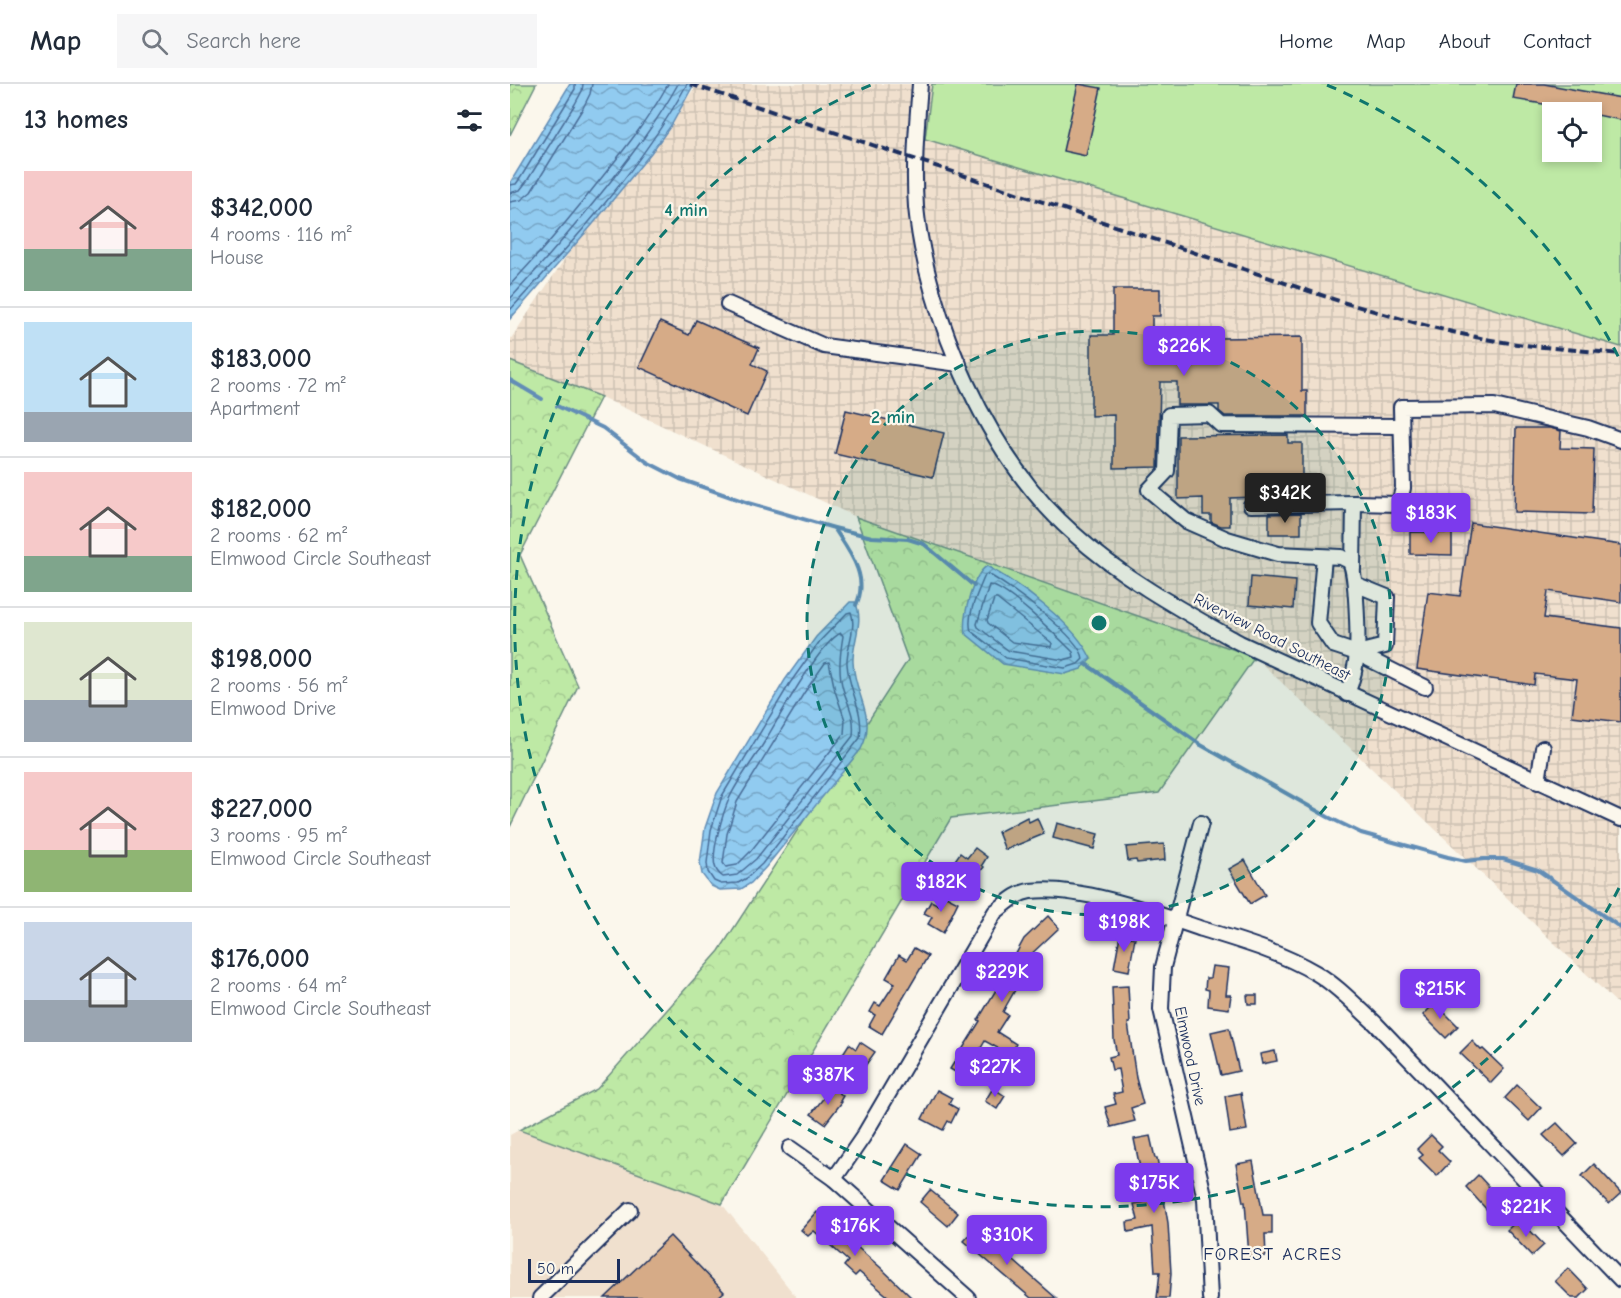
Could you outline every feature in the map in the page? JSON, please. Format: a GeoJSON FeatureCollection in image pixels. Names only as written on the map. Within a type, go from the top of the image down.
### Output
{"type":"FeatureCollection","features":[{"type":"Feature","properties":{"kind":"street","name":"Riverview Road Southeast"},"geometry":{"type":"LineString","coordinates":[[920,84],[915,169],[916,206],[929,280],[959,364],[981,411],[1011,463],[1044,505],[1074,535],[1117,568],[1200,621],[1240,643],[1621,819]]}},
{"type":"Feature","properties":{"kind":"street"},"geometry":{"type":"LineString","coordinates":[[728,304],[824,346],[959,364]]}},
{"type":"Feature","properties":{"kind":"street"},"geometry":{"type":"LineString","coordinates":[[1251,505],[1399,504],[1403,488],[1401,407],[1494,406],[1588,428],[1621,440]]}},
{"type":"Feature","properties":{"kind":"street"},"geometry":{"type":"LineString","coordinates":[[1353,569],[1348,561],[1341,557],[1278,554],[1227,539],[1186,521],[1155,497],[1149,490],[1167,471],[1169,415],[1209,414],[1221,424],[1401,426]]}},
{"type":"Feature","properties":{"kind":"street"},"geometry":{"type":"LineString","coordinates":[[1347,694],[1357,653],[1353,569],[1354,503]]}},
{"type":"Feature","properties":{"kind":"street"},"geometry":{"type":"LineString","coordinates":[[1324,557],[1318,623],[1333,645],[1357,653],[1425,687]]}},
{"type":"Feature","properties":{"kind":"street"},"geometry":{"type":"LineString","coordinates":[[1354,584],[1387,597],[1385,646],[1357,653]]}},
{"type":"Feature","properties":{"kind":"street"},"geometry":{"type":"LineString","coordinates":[[1538,782],[1543,748]]}},
{"type":"Feature","properties":{"kind":"street","name":"Elmwood Drive"},"geometry":{"type":"LineString","coordinates":[[1201,823],[1163,967],[1161,1009],[1205,1199],[1210,1298]]}},
{"type":"Feature","properties":{"kind":"street"},"geometry":{"type":"LineString","coordinates":[[834,1179],[863,1137],[995,912],[1014,897],[1028,891],[1048,890],[1096,896],[1275,953],[1316,973],[1335,986],[1375,1023],[1621,1280]]}},
{"type":"Feature","properties":{"kind":"street"},"geometry":{"type":"LineString","coordinates":[[790,1148],[834,1179],[968,1298]]}},
{"type":"Feature","properties":{"kind":"street"},"geometry":{"type":"LineString","coordinates":[[540,1298],[630,1210]]}},
{"type":"Feature","properties":{"kind":"shaded area"},"geometry":{"type":"Polygon","coordinates":[[[698,84],[932,84],[926,139],[1621,347],[1621,1007],[1255,657],[856,517],[601,397],[510,361],[510,340],[572,248],[698,84]]]}},
{"type":"Feature","properties":{"kind":"shaded area"},"geometry":{"type":"Polygon","coordinates":[[[519,1130],[722,1204],[797,1298],[510,1298],[510,1135],[519,1130]]]}},
{"type":"Feature","properties":{"kind":"green space"},"geometry":{"type":"Polygon","coordinates":[[[510,84],[536,84],[510,135],[510,84]]]}},
{"type":"Feature","properties":{"kind":"green space"},"geometry":{"type":"Polygon","coordinates":[[[932,84],[1621,84],[1621,347],[925,139],[932,84]]]}},
{"type":"Feature","properties":{"kind":"green space"},"geometry":{"type":"Polygon","coordinates":[[[510,361],[601,397],[520,555],[578,686],[510,827],[510,361]]]}},
{"type":"Feature","properties":{"kind":"green space"},"geometry":{"type":"Polygon","coordinates":[[[856,517],[1255,657],[1159,793],[951,818],[722,1204],[519,1130],[597,1089],[719,951],[908,660],[856,517]]]}},
{"type":"Feature","properties":{"kind":"water"},"geometry":{"type":"Polygon","coordinates":[[[570,84],[694,84],[672,124],[651,153],[510,319],[510,183],[570,84]]]}},
{"type":"Feature","properties":{"kind":"water"},"geometry":{"type":"Polygon","coordinates":[[[987,566],[1046,606],[1073,632],[1091,659],[1081,669],[1065,674],[1003,664],[965,633],[965,617],[973,586],[987,566]]]}},
{"type":"Feature","properties":{"kind":"water"},"geometry":{"type":"Polygon","coordinates":[[[850,602],[855,602],[859,617],[853,662],[854,674],[866,716],[866,737],[861,749],[751,883],[741,889],[720,890],[711,886],[702,874],[700,863],[705,828],[717,793],[785,680],[816,637],[850,602]]]}},
{"type":"Feature","properties":{"kind":"building"},"geometry":{"type":"Polygon","coordinates":[[[1078,84],[1101,88],[1086,156],[1063,151],[1078,84]]]}},
{"type":"Feature","properties":{"kind":"building"},"geometry":{"type":"Polygon","coordinates":[[[1516,84],[1544,84],[1621,98],[1621,120],[1602,116],[1602,102],[1542,104],[1513,99],[1516,84]]]}},
{"type":"Feature","properties":{"kind":"building"},"geometry":{"type":"Polygon","coordinates":[[[1113,289],[1160,289],[1160,316],[1152,316],[1152,350],[1218,350],[1218,338],[1302,337],[1302,391],[1307,391],[1307,416],[1225,416],[1219,411],[1219,405],[1177,405],[1177,382],[1160,382],[1158,467],[1114,468],[1114,415],[1091,416],[1091,335],[1113,335],[1113,289]]]}},
{"type":"Feature","properties":{"kind":"building"},"geometry":{"type":"Polygon","coordinates":[[[696,320],[759,348],[752,364],[767,371],[747,416],[639,367],[660,322],[689,335],[696,320]]]}},
{"type":"Feature","properties":{"kind":"building"},"geometry":{"type":"Polygon","coordinates":[[[846,410],[944,433],[933,477],[835,454],[846,410]]]}},
{"type":"Feature","properties":{"kind":"building"},"geometry":{"type":"Polygon","coordinates":[[[1516,428],[1550,428],[1561,431],[1560,448],[1594,449],[1592,514],[1514,512],[1516,428]]]}},
{"type":"Feature","properties":{"kind":"building"},"geometry":{"type":"Polygon","coordinates":[[[1288,435],[1288,443],[1302,443],[1302,495],[1230,498],[1230,526],[1221,526],[1211,522],[1211,515],[1203,515],[1203,498],[1178,499],[1178,436],[1288,435]]]}},
{"type":"Feature","properties":{"kind":"building"},"geometry":{"type":"Polygon","coordinates":[[[1301,513],[1301,534],[1269,534],[1269,514],[1301,513]]]}},
{"type":"Feature","properties":{"kind":"building"},"geometry":{"type":"Polygon","coordinates":[[[1471,523],[1621,545],[1621,602],[1548,591],[1544,618],[1621,628],[1621,722],[1572,716],[1577,679],[1535,674],[1534,685],[1417,669],[1428,592],[1460,596],[1471,523]]]}},
{"type":"Feature","properties":{"kind":"building"},"geometry":{"type":"Polygon","coordinates":[[[1410,532],[1452,533],[1452,555],[1410,554],[1410,532]]]}},
{"type":"Feature","properties":{"kind":"building"},"geometry":{"type":"Polygon","coordinates":[[[1251,577],[1295,581],[1293,609],[1249,605],[1251,577]]]}},
{"type":"Feature","properties":{"kind":"building"},"geometry":{"type":"Polygon","coordinates":[[[1027,817],[1029,822],[1037,818],[1044,834],[1005,850],[998,832],[1027,817]]]}},
{"type":"Feature","properties":{"kind":"building"},"geometry":{"type":"Polygon","coordinates":[[[1057,823],[1098,834],[1094,849],[1053,838],[1057,823]]]}},
{"type":"Feature","properties":{"kind":"building"},"geometry":{"type":"Polygon","coordinates":[[[1164,844],[1165,860],[1137,863],[1136,860],[1128,861],[1126,847],[1164,844]]]}},
{"type":"Feature","properties":{"kind":"building"},"geometry":{"type":"Polygon","coordinates":[[[975,848],[987,857],[982,865],[984,867],[969,885],[951,872],[956,865],[953,863],[960,853],[967,858],[975,848]]]}},
{"type":"Feature","properties":{"kind":"building"},"geometry":{"type":"Polygon","coordinates":[[[1245,860],[1265,895],[1250,904],[1229,869],[1245,860]]]}},
{"type":"Feature","properties":{"kind":"building"},"geometry":{"type":"Polygon","coordinates":[[[944,895],[958,902],[943,933],[928,924],[932,917],[924,913],[931,901],[939,905],[944,895]]]}},
{"type":"Feature","properties":{"kind":"building"},"geometry":{"type":"Polygon","coordinates":[[[1048,916],[1059,928],[1026,959],[1031,962],[1003,1012],[1008,1015],[997,1032],[1016,1044],[1010,1055],[985,1041],[972,1064],[977,1067],[971,1078],[966,1075],[964,1077],[950,1069],[980,1021],[978,1020],[999,985],[996,983],[1003,972],[1005,974],[1024,939],[1048,916]]]}},
{"type":"Feature","properties":{"kind":"building"},"geometry":{"type":"Polygon","coordinates":[[[1120,935],[1135,938],[1129,971],[1114,968],[1120,935]]]}},
{"type":"Feature","properties":{"kind":"building"},"geometry":{"type":"Polygon","coordinates":[[[914,948],[928,956],[882,1034],[869,1026],[875,1015],[870,1012],[875,1003],[880,1006],[895,983],[886,978],[899,955],[907,960],[914,948]]]}},
{"type":"Feature","properties":{"kind":"building"},"geometry":{"type":"Polygon","coordinates":[[[1212,966],[1229,968],[1226,995],[1231,995],[1229,1009],[1208,1006],[1209,990],[1205,989],[1206,978],[1210,978],[1212,966]]]}},
{"type":"Feature","properties":{"kind":"building"},"geometry":{"type":"Polygon","coordinates":[[[1128,986],[1130,1023],[1128,1023],[1136,1078],[1143,1104],[1131,1108],[1135,1121],[1111,1127],[1105,1107],[1116,1104],[1113,1094],[1122,1092],[1118,1069],[1112,1070],[1109,1057],[1117,1055],[1114,1040],[1112,987],[1128,986]]]}},
{"type":"Feature","properties":{"kind":"building"},"geometry":{"type":"Polygon","coordinates":[[[1247,995],[1257,995],[1257,1004],[1248,1004],[1247,995]]]}},
{"type":"Feature","properties":{"kind":"building"},"geometry":{"type":"Polygon","coordinates":[[[1435,1003],[1458,1026],[1446,1038],[1423,1015],[1435,1003]]]}},
{"type":"Feature","properties":{"kind":"building"},"geometry":{"type":"Polygon","coordinates":[[[1229,1028],[1239,1071],[1221,1075],[1211,1032],[1229,1028]]]}},
{"type":"Feature","properties":{"kind":"building"},"geometry":{"type":"Polygon","coordinates":[[[1472,1041],[1504,1069],[1491,1083],[1460,1053],[1472,1041]]]}},
{"type":"Feature","properties":{"kind":"building"},"geometry":{"type":"Polygon","coordinates":[[[860,1042],[875,1052],[855,1080],[842,1072],[850,1060],[842,1055],[849,1044],[856,1049],[860,1042]]]}},
{"type":"Feature","properties":{"kind":"building"},"geometry":{"type":"Polygon","coordinates":[[[1275,1051],[1277,1061],[1262,1064],[1260,1054],[1275,1051]]]}},
{"type":"Feature","properties":{"kind":"building"},"geometry":{"type":"Polygon","coordinates":[[[1517,1085],[1541,1108],[1529,1121],[1505,1098],[1517,1085]]]}},
{"type":"Feature","properties":{"kind":"building"},"geometry":{"type":"Polygon","coordinates":[[[832,1087],[843,1096],[840,1101],[842,1102],[825,1124],[811,1114],[832,1087]]]}},
{"type":"Feature","properties":{"kind":"building"},"geometry":{"type":"Polygon","coordinates":[[[993,1088],[1005,1096],[997,1109],[985,1101],[993,1088]]]}},
{"type":"Feature","properties":{"kind":"building"},"geometry":{"type":"Polygon","coordinates":[[[937,1090],[952,1098],[949,1104],[958,1109],[951,1123],[948,1121],[943,1130],[922,1119],[937,1090]]]}},
{"type":"Feature","properties":{"kind":"building"},"geometry":{"type":"Polygon","coordinates":[[[1241,1093],[1247,1130],[1230,1133],[1225,1096],[1241,1093]]]}},
{"type":"Feature","properties":{"kind":"building"},"geometry":{"type":"Polygon","coordinates":[[[1557,1123],[1577,1144],[1564,1156],[1543,1135],[1557,1123]]]}},
{"type":"Feature","properties":{"kind":"building"},"geometry":{"type":"Polygon","coordinates":[[[1431,1135],[1442,1146],[1438,1150],[1450,1162],[1437,1176],[1419,1158],[1423,1155],[1417,1149],[1431,1135]]]}},
{"type":"Feature","properties":{"kind":"building"},"geometry":{"type":"Polygon","coordinates":[[[1150,1136],[1155,1158],[1157,1158],[1168,1223],[1171,1273],[1169,1298],[1157,1298],[1160,1272],[1155,1272],[1152,1227],[1128,1232],[1127,1222],[1138,1220],[1134,1204],[1147,1202],[1134,1139],[1150,1136]]]}},
{"type":"Feature","properties":{"kind":"building"},"geometry":{"type":"Polygon","coordinates":[[[907,1144],[922,1154],[900,1190],[884,1180],[907,1144]]]}},
{"type":"Feature","properties":{"kind":"building"},"geometry":{"type":"Polygon","coordinates":[[[1253,1161],[1263,1215],[1272,1215],[1272,1234],[1265,1234],[1266,1256],[1249,1257],[1245,1202],[1243,1202],[1236,1164],[1253,1161]]]}},
{"type":"Feature","properties":{"kind":"building"},"geometry":{"type":"Polygon","coordinates":[[[1594,1164],[1621,1193],[1609,1204],[1582,1176],[1594,1164]]]}},
{"type":"Feature","properties":{"kind":"building"},"geometry":{"type":"Polygon","coordinates":[[[1478,1175],[1499,1198],[1487,1210],[1466,1187],[1478,1175]]]}},
{"type":"Feature","properties":{"kind":"building"},"geometry":{"type":"Polygon","coordinates":[[[930,1190],[958,1213],[948,1226],[920,1202],[930,1190]]]}},
{"type":"Feature","properties":{"kind":"building"},"geometry":{"type":"Polygon","coordinates":[[[817,1212],[912,1298],[890,1298],[859,1272],[855,1276],[844,1266],[848,1261],[814,1231],[808,1236],[801,1230],[817,1212]]]}},
{"type":"Feature","properties":{"kind":"building"},"geometry":{"type":"Polygon","coordinates":[[[1519,1219],[1544,1245],[1532,1256],[1507,1230],[1519,1219]]]}},
{"type":"Feature","properties":{"kind":"building"},"geometry":{"type":"Polygon","coordinates":[[[975,1229],[1056,1298],[1031,1298],[964,1241],[975,1229]]]}},
{"type":"Feature","properties":{"kind":"building"},"geometry":{"type":"Polygon","coordinates":[[[670,1236],[724,1292],[717,1298],[605,1298],[670,1236]]]}},
{"type":"Feature","properties":{"kind":"building"},"geometry":{"type":"Polygon","coordinates":[[[1568,1268],[1588,1289],[1579,1298],[1572,1298],[1555,1281],[1568,1268]]]}},
{"type":"Feature","properties":{"kind":"waterway"},"geometry":{"type":"LineString","coordinates":[[510,380],[542,399]]}},
{"type":"Feature","properties":{"kind":"waterway"},"geometry":{"type":"LineString","coordinates":[[557,406],[603,428],[647,462],[680,479],[748,503],[834,528],[872,537],[908,539],[924,544],[974,586]]}},
{"type":"Feature","properties":{"kind":"waterway"},"geometry":{"type":"LineString","coordinates":[[834,528],[851,555],[859,574],[860,595],[856,605]]}},
{"type":"Feature","properties":{"kind":"waterway"},"geometry":{"type":"LineString","coordinates":[[1086,664],[1201,745],[1328,817],[1361,833],[1448,857],[1466,861],[1503,859],[1538,870],[1621,928]]}},
{"type":"Feature","properties":{"kind":"railway"},"geometry":{"type":"LineString","coordinates":[[690,84],[1342,302],[1489,340],[1621,354]]}},
{"type":"Feature","properties":{"kind":"district","name":"FOREST ACRES"},"geometry":{"type":"Point","coordinates":[1273,1254]}}]}
